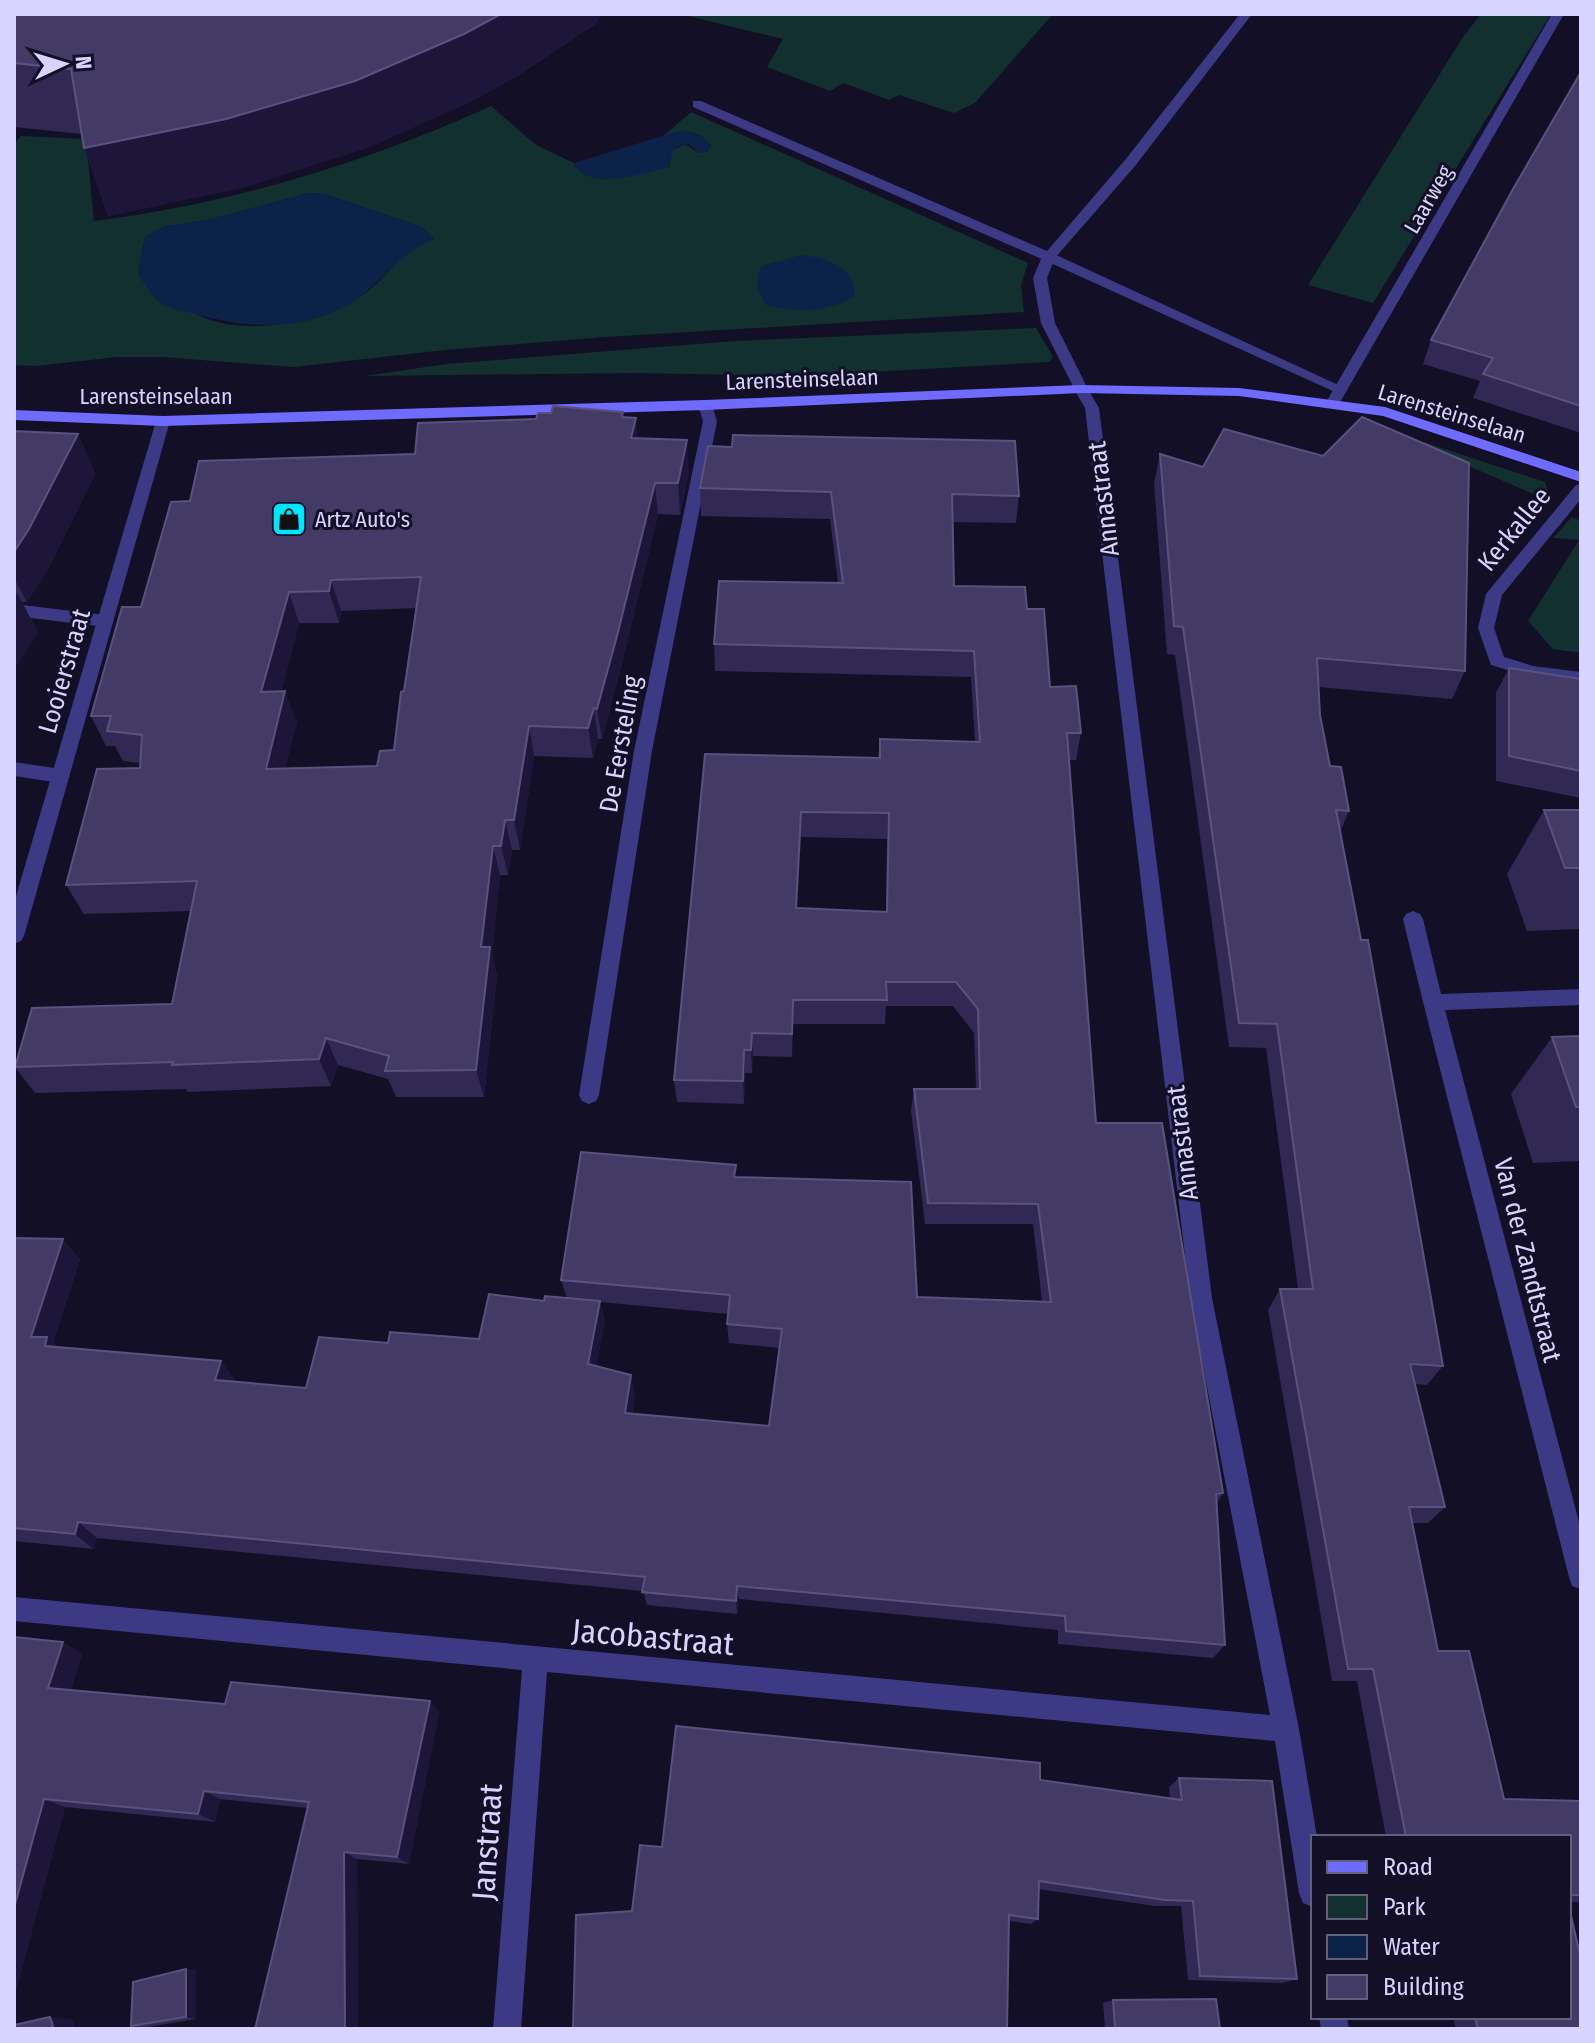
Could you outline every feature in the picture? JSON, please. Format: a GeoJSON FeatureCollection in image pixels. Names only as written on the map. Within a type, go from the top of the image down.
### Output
{"type":"FeatureCollection","features":[{"type":"Feature","properties":{"kind":"main road","name":"Larensteinselaan"},"geometry":{"type":"LineString","coordinates":[[14,415],[163,421],[705,405],[1081,389],[1239,392],[1385,412],[1581,477]]}},
{"type":"Feature","properties":{"kind":"street"},"geometry":{"type":"LineString","coordinates":[[1049,257],[1130,163],[1246,14]]}},
{"type":"Feature","properties":{"kind":"street","name":"Laarweg"},"geometry":{"type":"LineString","coordinates":[[1332,404],[1558,14]]}},
{"type":"Feature","properties":{"kind":"street"},"geometry":{"type":"LineString","coordinates":[[697,104],[1049,257],[1340,389]]}},
{"type":"Feature","properties":{"kind":"street","name":"Annastraat"},"geometry":{"type":"LineString","coordinates":[[1049,257],[1040,278],[1048,323],[1092,408],[1201,1298],[1286,1729],[1311,1881]]}},
{"type":"Feature","properties":{"kind":"street","name":"De Eersteling"},"geometry":{"type":"LineString","coordinates":[[589,1095],[643,751],[710,421],[705,405]]}},
{"type":"Feature","properties":{"kind":"street","name":"Looierstraat"},"geometry":{"type":"LineString","coordinates":[[14,936],[163,421]]}},
{"type":"Feature","properties":{"kind":"street","name":"Kerkallee"},"geometry":{"type":"LineString","coordinates":[[1581,489],[1494,594],[1486,628],[1497,661],[1533,672],[1581,678]]}},
{"type":"Feature","properties":{"kind":"street"},"geometry":{"type":"LineString","coordinates":[[14,610],[106,621]]}},
{"type":"Feature","properties":{"kind":"street"},"geometry":{"type":"LineString","coordinates":[[14,769],[61,776]]}},
{"type":"Feature","properties":{"kind":"street"},"geometry":{"type":"LineString","coordinates":[[1413,919],[1433,1002],[1581,997]]}},
{"type":"Feature","properties":{"kind":"street","name":"Van der Zandtstraat"},"geometry":{"type":"LineString","coordinates":[[1433,1002],[1581,1577]]}},
{"type":"Feature","properties":{"kind":"street","name":"Jacobastraat"},"geometry":{"type":"LineString","coordinates":[[14,1609],[1286,1729]]}},
{"type":"Feature","properties":{"kind":"street","name":"Janstraat"},"geometry":{"type":"LineString","coordinates":[[507,2029],[535,1660]]}},
{"type":"Feature","properties":{"kind":"green space"},"geometry":{"type":"Polygon","coordinates":[[[680,14],[1053,14],[975,103],[954,113],[899,95],[889,100],[843,83],[830,91],[767,67],[783,39],[680,14]]]}},
{"type":"Feature","properties":{"kind":"green space"},"geometry":{"type":"Polygon","coordinates":[[[1481,14],[1551,14],[1373,303],[1308,285],[1463,37],[1481,14]]]}},
{"type":"Feature","properties":{"kind":"green space"},"geometry":{"type":"Polygon","coordinates":[[[491,106],[536,145],[574,163],[576,168],[669,167],[672,150],[685,144],[699,153],[706,152],[711,146],[695,133],[675,133],[662,137],[691,112],[1028,263],[1021,285],[1024,312],[605,337],[293,367],[163,357],[117,357],[36,366],[14,365],[14,144],[21,136],[86,139],[94,221],[145,214],[246,192],[346,163],[491,106]],[[309,193],[212,219],[163,227],[145,237],[138,274],[187,309],[213,321],[256,326],[279,324],[343,306],[371,289],[411,251],[434,239],[421,227],[324,194],[309,193]]]}},
{"type":"Feature","properties":{"kind":"green space"},"geometry":{"type":"Polygon","coordinates":[[[1036,328],[1053,357],[1049,362],[800,376],[631,373],[365,376],[446,364],[735,341],[1036,328]]]}},
{"type":"Feature","properties":{"kind":"green space"},"geometry":{"type":"Polygon","coordinates":[[[1408,437],[1545,482],[1552,502],[1406,439],[1408,437]]]}},
{"type":"Feature","properties":{"kind":"green space"},"geometry":{"type":"Polygon","coordinates":[[[1572,517],[1581,521],[1581,653],[1553,649],[1528,621],[1579,540],[1553,538],[1572,517]]]}},
{"type":"Feature","properties":{"kind":"water"},"geometry":{"type":"Polygon","coordinates":[[[678,131],[696,134],[711,146],[706,152],[699,153],[689,144],[679,145],[672,153],[669,167],[618,178],[592,177],[581,172],[574,163],[678,131]]]}},
{"type":"Feature","properties":{"kind":"water"},"geometry":{"type":"Polygon","coordinates":[[[309,193],[324,194],[421,227],[434,239],[412,250],[372,287],[343,307],[324,316],[282,324],[238,323],[169,307],[154,297],[138,274],[145,237],[163,227],[212,219],[309,193]]]}},
{"type":"Feature","properties":{"kind":"water"},"geometry":{"type":"Polygon","coordinates":[[[802,255],[838,265],[850,277],[855,295],[835,305],[812,310],[766,305],[758,286],[762,266],[802,255]]]}},
{"type":"Feature","properties":{"kind":"building"},"geometry":{"type":"Polygon","coordinates":[[[14,14],[501,14],[464,34],[355,81],[226,119],[84,148],[71,69],[14,63],[14,14]]]}},
{"type":"Feature","properties":{"kind":"building"},"geometry":{"type":"Polygon","coordinates":[[[1581,72],[1581,406],[1483,374],[1493,358],[1431,340],[1581,72]]]}},
{"type":"Feature","properties":{"kind":"building"},"geometry":{"type":"Polygon","coordinates":[[[553,406],[623,412],[622,417],[636,418],[631,438],[687,440],[678,483],[655,483],[617,636],[597,709],[594,708],[588,728],[529,726],[514,820],[505,820],[501,846],[493,846],[481,947],[490,947],[476,1070],[385,1071],[389,1056],[326,1038],[319,1059],[15,1067],[32,1008],[172,1004],[197,881],[66,885],[97,769],[140,768],[142,735],[107,731],[111,716],[91,716],[122,607],[141,607],[171,502],[190,501],[199,461],[415,454],[418,423],[536,419],[538,413],[551,413],[553,406]],[[421,577],[331,580],[329,591],[289,592],[261,692],[285,691],[266,769],[377,766],[380,751],[394,750],[401,692],[404,691],[421,577]]]}},
{"type":"Feature","properties":{"kind":"building"},"geometry":{"type":"Polygon","coordinates":[[[1362,417],[1469,463],[1465,671],[1317,658],[1320,715],[1330,766],[1341,767],[1349,811],[1336,810],[1361,940],[1368,940],[1443,1366],[1410,1364],[1445,1507],[1409,1507],[1438,1651],[1469,1651],[1504,1799],[1581,1801],[1581,1895],[1571,1895],[1571,1835],[1406,1835],[1373,1669],[1348,1669],[1280,1289],[1313,1289],[1277,1024],[1239,1023],[1183,627],[1174,626],[1160,454],[1203,467],[1224,429],[1323,456],[1362,417]]]}},
{"type":"Feature","properties":{"kind":"building"},"geometry":{"type":"Polygon","coordinates":[[[14,431],[78,434],[14,552],[14,431]]]}},
{"type":"Feature","properties":{"kind":"building"},"geometry":{"type":"Polygon","coordinates":[[[733,435],[1015,441],[1019,496],[952,494],[954,586],[1025,587],[1027,609],[1044,609],[1050,687],[1076,686],[1081,733],[1067,733],[1096,1123],[1162,1123],[1223,1493],[1216,1494],[1225,1645],[1066,1631],[1065,1616],[737,1586],[736,1601],[642,1592],[645,1577],[78,1522],[75,1534],[14,1528],[14,1238],[63,1239],[31,1337],[47,1337],[45,1346],[221,1361],[215,1380],[306,1388],[319,1337],[388,1343],[390,1332],[479,1339],[489,1294],[544,1301],[545,1296],[600,1301],[588,1364],[631,1375],[625,1413],[769,1426],[782,1329],[727,1324],[730,1295],[561,1280],[581,1152],[736,1165],[734,1177],[911,1182],[917,1297],[1051,1302],[1038,1204],[928,1203],[914,1089],[980,1089],[978,1009],[956,982],[886,982],[887,1000],[793,1000],[792,1034],[752,1033],[751,1050],[744,1050],[743,1081],[674,1080],[705,754],[880,758],[880,739],[980,742],[974,651],[714,644],[719,581],[843,583],[831,492],[700,488],[708,446],[732,447],[733,435]],[[801,812],[796,908],[887,912],[889,813],[801,812]]]}},
{"type":"Feature","properties":{"kind":"building"},"geometry":{"type":"Polygon","coordinates":[[[1509,668],[1581,679],[1581,771],[1509,756],[1509,668]]]}},
{"type":"Feature","properties":{"kind":"building"},"geometry":{"type":"Polygon","coordinates":[[[1544,810],[1581,810],[1581,868],[1565,868],[1544,810]]]}},
{"type":"Feature","properties":{"kind":"building"},"geometry":{"type":"Polygon","coordinates":[[[1581,1036],[1581,1107],[1576,1107],[1552,1037],[1581,1036]]]}},
{"type":"Feature","properties":{"kind":"building"},"geometry":{"type":"Polygon","coordinates":[[[14,1637],[63,1642],[48,1688],[225,1704],[231,1682],[430,1701],[397,1857],[344,1852],[345,2029],[255,2029],[309,1802],[204,1791],[198,1814],[44,1799],[14,1908],[14,1637]]]}},
{"type":"Feature","properties":{"kind":"building"},"geometry":{"type":"Polygon","coordinates":[[[676,1726],[1040,1763],[1040,1780],[1182,1800],[1179,1778],[1272,1781],[1297,1979],[1200,1976],[1193,1901],[1165,1900],[1039,1881],[1038,1919],[1009,1915],[1007,2029],[573,2029],[576,1915],[632,1911],[640,1845],[662,1847],[676,1726]]]}},
{"type":"Feature","properties":{"kind":"building"},"geometry":{"type":"Polygon","coordinates":[[[1571,1916],[1581,1959],[1581,2029],[1478,2029],[1476,2019],[1571,2019],[1571,1916]]]}},
{"type":"Feature","properties":{"kind":"building"},"geometry":{"type":"Polygon","coordinates":[[[186,1969],[186,2017],[131,2026],[133,1982],[186,1969]]]}},
{"type":"Feature","properties":{"kind":"building"},"geometry":{"type":"Polygon","coordinates":[[[1216,1999],[1220,2029],[1115,2029],[1113,2000],[1216,1999]]]}},
{"type":"Feature","properties":{"kind":"building"},"geometry":{"type":"Polygon","coordinates":[[[50,2017],[53,2026],[48,2029],[14,2029],[14,2025],[50,2017]]]}},
{"type":"Feature","properties":{"kind":"place","name":"Artz Auto's"},"geometry":{"type":"Point","coordinates":[289,519]}}]}
